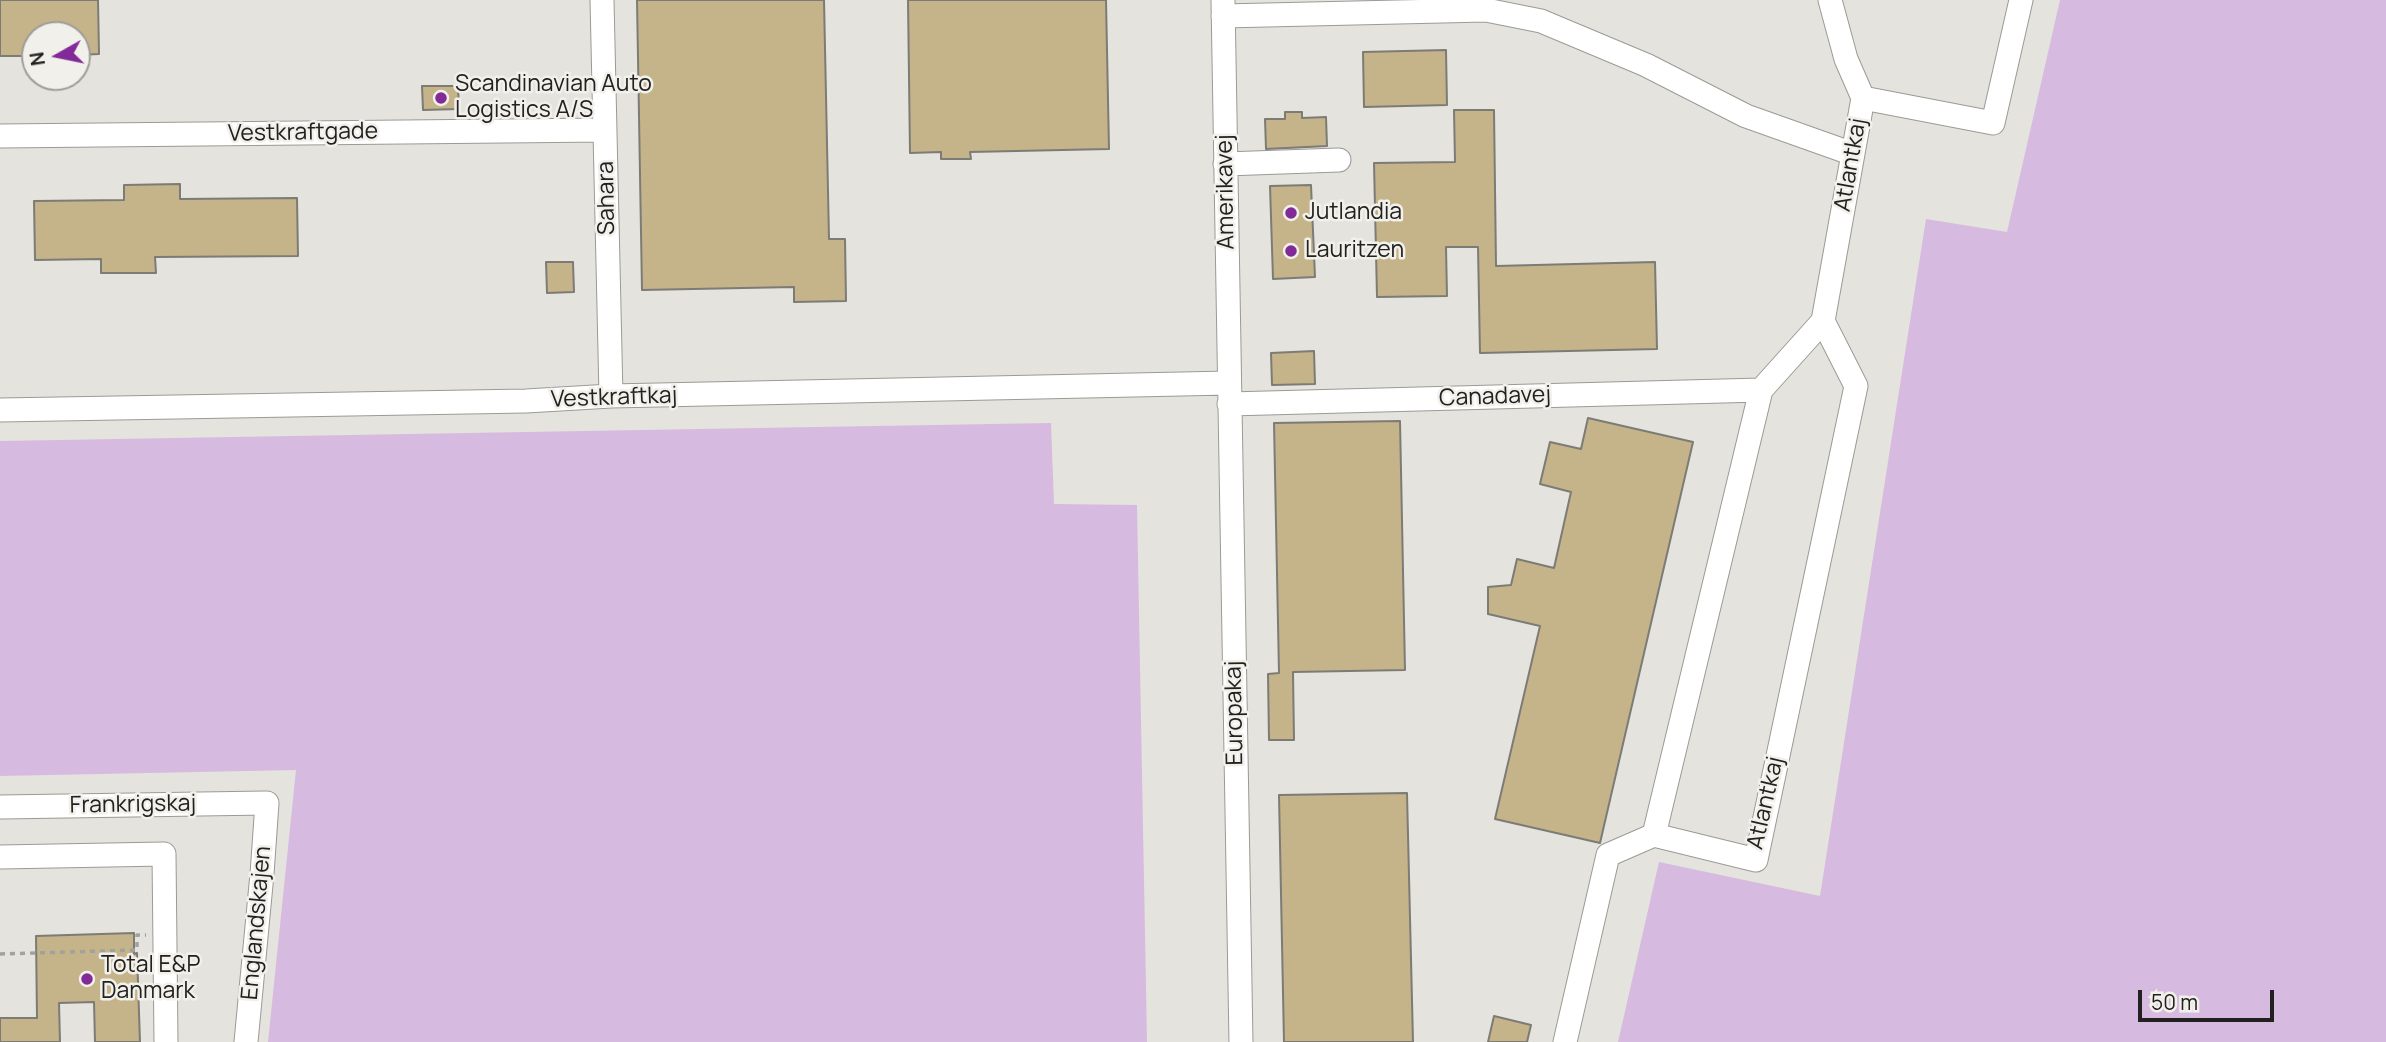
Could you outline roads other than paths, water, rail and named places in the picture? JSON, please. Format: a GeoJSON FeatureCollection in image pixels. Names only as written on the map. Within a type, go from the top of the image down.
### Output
{"type":"FeatureCollection","features":[{"type":"Feature","properties":{"kind":"street","name":"Sahara"},"geometry":{"type":"LineString","coordinates":[[603,0],[611,396]]}},
{"type":"Feature","properties":{"kind":"street"},"geometry":{"type":"LineString","coordinates":[[1830,0],[1846,59],[1863,98]]}},
{"type":"Feature","properties":{"kind":"street","name":"Atlantkaj"},"geometry":{"type":"LineString","coordinates":[[1654,835],[1756,860],[1856,386],[1823,321],[1863,98],[1993,123],[2021,0]]}},
{"type":"Feature","properties":{"kind":"street"},"geometry":{"type":"LineString","coordinates":[[1223,8],[1486,10],[1541,21],[1646,65],[1746,116],[1853,154]]}},
{"type":"Feature","properties":{"kind":"street","name":"Amerikavej"},"geometry":{"type":"LineString","coordinates":[[1223,8],[1229,394]]}},
{"type":"Feature","properties":{"kind":"street","name":"Vestkraftgade"},"geometry":{"type":"LineString","coordinates":[[0,136],[605,130]]}},
{"type":"Feature","properties":{"kind":"street"},"geometry":{"type":"LineString","coordinates":[[1225,164],[1339,160]]}},
{"type":"Feature","properties":{"kind":"street"},"geometry":{"type":"LineString","coordinates":[[1565,1042],[1608,855],[1654,835],[1761,390],[1823,321]]}},
{"type":"Feature","properties":{"kind":"street","name":"Canadavej"},"geometry":{"type":"LineString","coordinates":[[1229,394],[1761,390]]}},
{"type":"Feature","properties":{"kind":"street","name":"Vestkraftkaj"},"geometry":{"type":"LineString","coordinates":[[0,410],[512,402],[611,396],[1229,394]]}},
{"type":"Feature","properties":{"kind":"street","name":"Europakaj"},"geometry":{"type":"LineString","coordinates":[[1229,394],[1241,1042]]}},
{"type":"Feature","properties":{"kind":"street","name":"Frankrigskaj"},"geometry":{"type":"LineString","coordinates":[[0,807],[267,803]]}},
{"type":"Feature","properties":{"kind":"street","name":"Englandskajen"},"geometry":{"type":"LineString","coordinates":[[246,1042],[267,803]]}},
{"type":"Feature","properties":{"kind":"street"},"geometry":{"type":"LineString","coordinates":[[0,857],[164,854],[166,1042]]}},
{"type":"Feature","properties":{"kind":"place","name":"Scandinavian Auto Logistics A/S"},"geometry":{"type":"Point","coordinates":[441,98]}},
{"type":"Feature","properties":{"kind":"place","name":"Jutlandia"},"geometry":{"type":"Point","coordinates":[1291,213]}},
{"type":"Feature","properties":{"kind":"place","name":"Lauritzen"},"geometry":{"type":"Point","coordinates":[1291,251]}},
{"type":"Feature","properties":{"kind":"place","name":"Total E&P Danmark"},"geometry":{"type":"Point","coordinates":[87,979]}}]}
